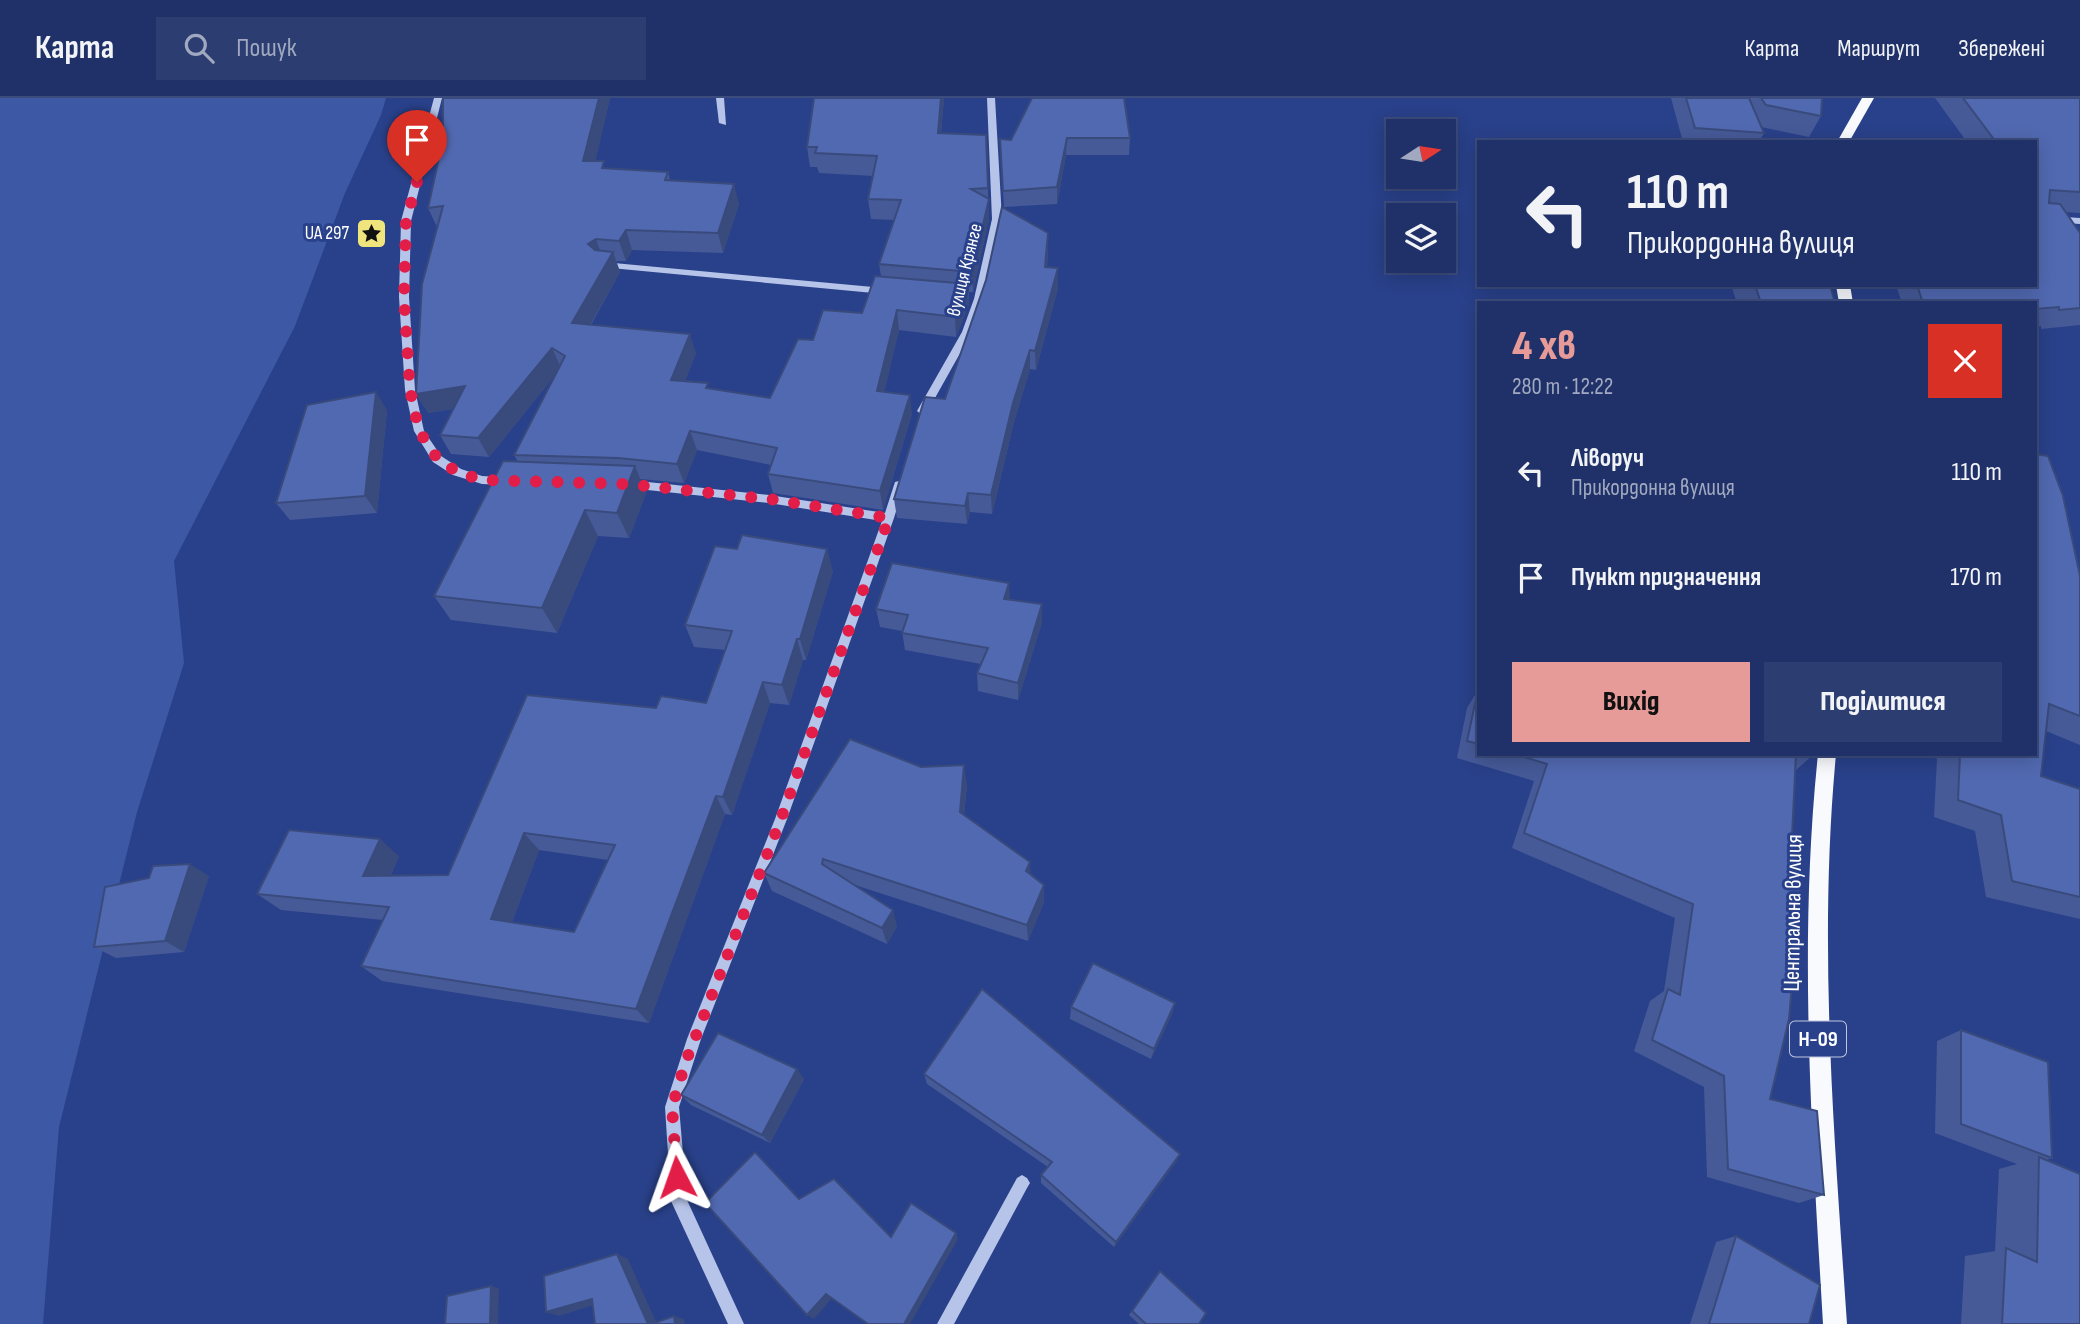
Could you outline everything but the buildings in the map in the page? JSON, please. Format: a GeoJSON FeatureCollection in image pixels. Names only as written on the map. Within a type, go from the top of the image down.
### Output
{"type":"FeatureCollection","features":[{"type":"Feature","properties":{"kind":"main road"},"geometry":{"type":"LineString","coordinates":[[1844,140],[1868,98]]}},
{"type":"Feature","properties":{"kind":"main road","name":"Центральна вулиця"},"geometry":{"type":"LineString","coordinates":[[1827,756],[1819,812],[1814,977],[1835,1324]]}},
{"type":"Feature","properties":{"kind":"street"},"geometry":{"type":"LineString","coordinates":[[438,98],[406,221],[404,298],[410,390],[419,431],[437,458],[457,472],[482,480],[521,481]]}},
{"type":"Feature","properties":{"kind":"street"},"geometry":{"type":"LineString","coordinates":[[720,98],[723,123]]}},
{"type":"Feature","properties":{"kind":"street","name":"вулиця Крянге"},"geometry":{"type":"LineString","coordinates":[[916,428],[920,415],[967,332],[979,299],[997,219],[991,98]]}},
{"type":"Feature","properties":{"kind":"street"},"geometry":{"type":"LineString","coordinates":[[2037,218],[2080,221]]}},
{"type":"Feature","properties":{"kind":"street"},"geometry":{"type":"LineString","coordinates":[[603,265],[900,292]]}},
{"type":"Feature","properties":{"kind":"street"},"geometry":{"type":"LineString","coordinates":[[965,298],[979,299]]}},
{"type":"Feature","properties":{"kind":"street"},"geometry":{"type":"LineString","coordinates":[[736,1324],[678,1201],[672,1107],[694,1039],[781,819],[901,479]]}},
{"type":"Feature","properties":{"kind":"street"},"geometry":{"type":"LineString","coordinates":[[613,484],[769,499],[889,518]]}},
{"type":"Feature","properties":{"kind":"street"},"geometry":{"type":"LineString","coordinates":[[945,1324],[1022,1183]]}},
{"type":"Feature","properties":{"kind":"shaded area"},"geometry":{"type":"Polygon","coordinates":[[[0,98],[386,98],[381,115],[345,193],[295,326],[174,561],[184,663],[137,812],[59,1127],[43,1324],[0,1324],[0,98]]]}},
{"type":"Feature","properties":{"kind":"place","name":"UA 297"},"geometry":{"type":"Point","coordinates":[372,233]}},
{"type":"Feature","properties":{"kind":"route"},"geometry":{"type":"LineString","coordinates":[[417,182],[406,221],[404,298],[410,390],[419,431],[437,458],[457,472],[482,480],[626,484],[769,499],[889,518],[781,819],[686,1061],[672,1107],[677,1177]]}}]}
